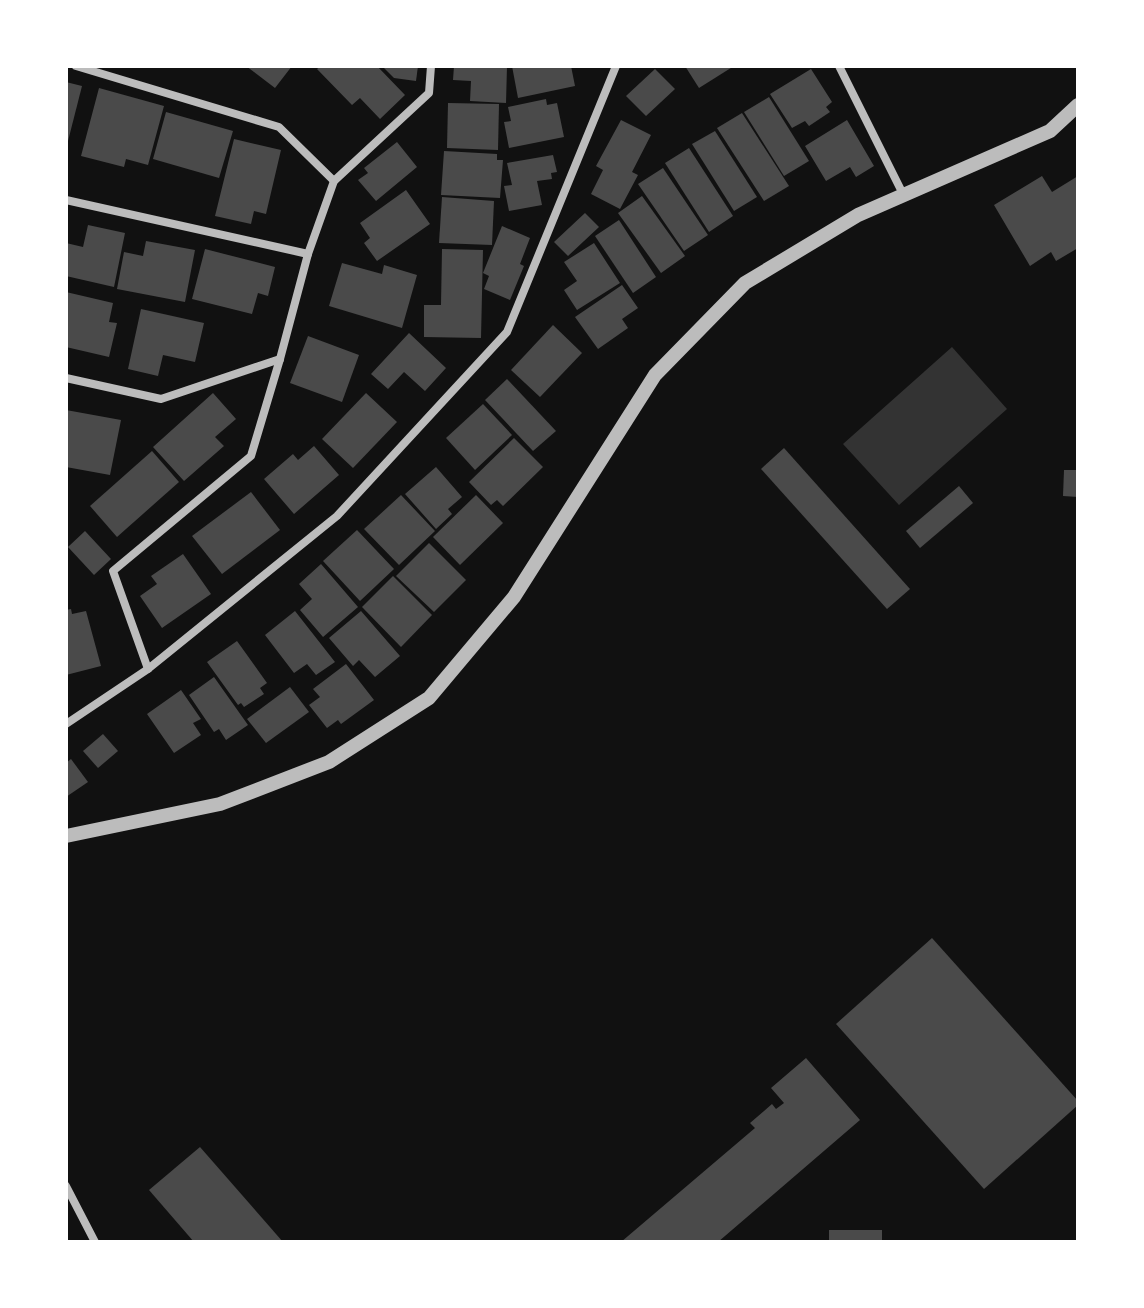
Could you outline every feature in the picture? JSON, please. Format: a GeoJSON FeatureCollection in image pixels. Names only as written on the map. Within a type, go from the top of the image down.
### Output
{"type":"FeatureCollection","features":[{"type":"Feature","properties":{"kind":"street"},"geometry":{"type":"LineString","coordinates":[[76,66],[279,127],[334,181]]}},
{"type":"Feature","properties":{"kind":"street"},"geometry":{"type":"LineString","coordinates":[[148,669],[113,571],[251,456],[308,254],[334,181],[429,93],[431,66]]}},
{"type":"Feature","properties":{"kind":"street"},"geometry":{"type":"LineString","coordinates":[[66,724],[148,669],[337,516],[507,332],[616,66]]}},
{"type":"Feature","properties":{"kind":"street"},"geometry":{"type":"LineString","coordinates":[[839,66],[904,196]]}},
{"type":"Feature","properties":{"kind":"street"},"geometry":{"type":"LineString","coordinates":[[66,836],[220,804],[329,762],[429,698],[514,597],[655,375],[745,283],[858,215],[1050,131],[1078,105]]}},
{"type":"Feature","properties":{"kind":"street"},"geometry":{"type":"LineString","coordinates":[[66,200],[308,254]]}},
{"type":"Feature","properties":{"kind":"street"},"geometry":{"type":"LineString","coordinates":[[66,378],[161,399],[280,359]]}},
{"type":"Feature","properties":{"kind":"street"},"geometry":{"type":"LineString","coordinates":[[66,1186],[95,1242]]}},
{"type":"Feature","properties":{"kind":"shaded area"},"geometry":{"type":"Polygon","coordinates":[[[952,347],[1007,409],[899,505],[843,444],[952,347]]]}},
{"type":"Feature","properties":{"kind":"building"},"geometry":{"type":"Polygon","coordinates":[[[246,66],[292,66],[275,88],[246,66]]]}},
{"type":"Feature","properties":{"kind":"building"},"geometry":{"type":"Polygon","coordinates":[[[321,66],[377,66],[405,95],[380,119],[360,98],[352,105],[317,69],[321,66]]]}},
{"type":"Feature","properties":{"kind":"building"},"geometry":{"type":"Polygon","coordinates":[[[382,66],[418,66],[416,81],[394,78],[382,66]]]}},
{"type":"Feature","properties":{"kind":"building"},"geometry":{"type":"Polygon","coordinates":[[[454,66],[507,66],[506,103],[470,101],[471,81],[453,80],[454,66]]]}},
{"type":"Feature","properties":{"kind":"building"},"geometry":{"type":"Polygon","coordinates":[[[512,66],[571,66],[575,86],[518,98],[512,66]]]}},
{"type":"Feature","properties":{"kind":"building"},"geometry":{"type":"Polygon","coordinates":[[[685,66],[734,66],[699,88],[685,66]]]}},
{"type":"Feature","properties":{"kind":"building"},"geometry":{"type":"Polygon","coordinates":[[[655,69],[675,89],[646,116],[626,96],[655,69]]]}},
{"type":"Feature","properties":{"kind":"building"},"geometry":{"type":"Polygon","coordinates":[[[811,69],[832,102],[826,107],[830,112],[809,126],[805,121],[792,128],[770,94],[811,69]]]}},
{"type":"Feature","properties":{"kind":"building"},"geometry":{"type":"Polygon","coordinates":[[[66,82],[82,86],[67,145],[66,144],[66,82]]]}},
{"type":"Feature","properties":{"kind":"building"},"geometry":{"type":"Polygon","coordinates":[[[99,88],[164,106],[148,165],[126,159],[124,167],[81,156],[99,88]]]}},
{"type":"Feature","properties":{"kind":"building"},"geometry":{"type":"Polygon","coordinates":[[[769,97],[809,161],[784,176],[744,112],[769,97]]]}},
{"type":"Feature","properties":{"kind":"building"},"geometry":{"type":"Polygon","coordinates":[[[546,99],[547,105],[557,103],[564,137],[509,148],[504,122],[511,121],[508,107],[546,99]]]}},
{"type":"Feature","properties":{"kind":"building"},"geometry":{"type":"Polygon","coordinates":[[[448,103],[499,104],[498,150],[447,148],[448,103]]]}},
{"type":"Feature","properties":{"kind":"building"},"geometry":{"type":"Polygon","coordinates":[[[166,112],[233,131],[219,178],[153,159],[166,112]]]}},
{"type":"Feature","properties":{"kind":"building"},"geometry":{"type":"Polygon","coordinates":[[[742,113],[789,186],[764,201],[717,128],[742,113]]]}},
{"type":"Feature","properties":{"kind":"building"},"geometry":{"type":"Polygon","coordinates":[[[621,120],[651,135],[632,172],[638,175],[620,209],[591,194],[603,170],[596,166],[621,120]]]}},
{"type":"Feature","properties":{"kind":"building"},"geometry":{"type":"Polygon","coordinates":[[[847,120],[874,166],[856,177],[850,167],[826,181],[805,146],[847,120]]]}},
{"type":"Feature","properties":{"kind":"building"},"geometry":{"type":"Polygon","coordinates":[[[715,131],[757,197],[734,211],[692,144],[715,131]]]}},
{"type":"Feature","properties":{"kind":"building"},"geometry":{"type":"Polygon","coordinates":[[[234,139],[281,150],[266,214],[254,211],[251,224],[215,216],[234,139]]]}},
{"type":"Feature","properties":{"kind":"building"},"geometry":{"type":"Polygon","coordinates":[[[397,142],[417,167],[376,201],[358,180],[368,173],[364,168],[397,142]]]}},
{"type":"Feature","properties":{"kind":"building"},"geometry":{"type":"Polygon","coordinates":[[[689,148],[733,216],[709,232],[665,163],[689,148]]]}},
{"type":"Feature","properties":{"kind":"building"},"geometry":{"type":"Polygon","coordinates":[[[444,151],[497,154],[497,160],[503,160],[500,198],[441,195],[444,151]]]}},
{"type":"Feature","properties":{"kind":"building"},"geometry":{"type":"Polygon","coordinates":[[[553,155],[557,172],[551,173],[552,179],[537,181],[542,205],[509,211],[504,186],[512,185],[507,163],[553,155]]]}},
{"type":"Feature","properties":{"kind":"building"},"geometry":{"type":"Polygon","coordinates":[[[663,168],[708,235],[684,251],[638,184],[663,168]]]}},
{"type":"Feature","properties":{"kind":"building"},"geometry":{"type":"Polygon","coordinates":[[[1042,176],[1052,192],[1078,176],[1078,248],[1056,261],[1051,252],[1030,266],[994,205],[1042,176]]]}},
{"type":"Feature","properties":{"kind":"building"},"geometry":{"type":"Polygon","coordinates":[[[406,190],[430,224],[377,261],[364,243],[370,238],[360,223],[406,190]]]}},
{"type":"Feature","properties":{"kind":"building"},"geometry":{"type":"Polygon","coordinates":[[[642,196],[685,256],[661,273],[618,213],[642,196]]]}},
{"type":"Feature","properties":{"kind":"building"},"geometry":{"type":"Polygon","coordinates":[[[442,197],[494,201],[492,245],[439,243],[442,197]]]}},
{"type":"Feature","properties":{"kind":"building"},"geometry":{"type":"Polygon","coordinates":[[[585,213],[599,227],[568,256],[554,242],[585,213]]]}},
{"type":"Feature","properties":{"kind":"building"},"geometry":{"type":"Polygon","coordinates":[[[619,220],[656,277],[633,293],[595,236],[619,220]]]}},
{"type":"Feature","properties":{"kind":"building"},"geometry":{"type":"Polygon","coordinates":[[[88,225],[125,233],[114,287],[66,276],[66,243],[83,247],[88,225]]]}},
{"type":"Feature","properties":{"kind":"building"},"geometry":{"type":"Polygon","coordinates":[[[502,226],[530,238],[520,264],[524,266],[510,300],[484,289],[489,276],[483,273],[502,226]]]}},
{"type":"Feature","properties":{"kind":"building"},"geometry":{"type":"Polygon","coordinates":[[[146,241],[195,250],[185,302],[117,289],[124,252],[143,256],[146,241]]]}},
{"type":"Feature","properties":{"kind":"building"},"geometry":{"type":"Polygon","coordinates":[[[594,243],[620,283],[577,310],[564,290],[577,281],[564,262],[594,243]]]}},
{"type":"Feature","properties":{"kind":"building"},"geometry":{"type":"Polygon","coordinates":[[[205,249],[275,267],[268,296],[258,293],[252,314],[192,299],[205,249]]]}},
{"type":"Feature","properties":{"kind":"building"},"geometry":{"type":"Polygon","coordinates":[[[442,249],[483,250],[481,338],[424,337],[424,305],[441,305],[442,249]]]}},
{"type":"Feature","properties":{"kind":"building"},"geometry":{"type":"Polygon","coordinates":[[[342,263],[382,274],[384,265],[417,275],[402,328],[329,306],[342,263]]]}},
{"type":"Feature","properties":{"kind":"building"},"geometry":{"type":"Polygon","coordinates":[[[622,285],[638,308],[622,319],[628,328],[598,349],[575,317],[622,285]]]}},
{"type":"Feature","properties":{"kind":"building"},"geometry":{"type":"Polygon","coordinates":[[[66,292],[113,303],[109,322],[117,323],[109,357],[66,347],[66,292]]]}},
{"type":"Feature","properties":{"kind":"building"},"geometry":{"type":"Polygon","coordinates":[[[141,309],[204,323],[195,362],[163,355],[158,376],[128,369],[141,309]]]}},
{"type":"Feature","properties":{"kind":"building"},"geometry":{"type":"Polygon","coordinates":[[[553,325],[582,353],[540,397],[511,370],[553,325]]]}},
{"type":"Feature","properties":{"kind":"building"},"geometry":{"type":"Polygon","coordinates":[[[409,333],[446,368],[425,391],[404,372],[388,389],[371,374],[409,333]]]}},
{"type":"Feature","properties":{"kind":"building"},"geometry":{"type":"Polygon","coordinates":[[[308,336],[359,355],[342,402],[290,383],[308,336]]]}},
{"type":"Feature","properties":{"kind":"building"},"geometry":{"type":"Polygon","coordinates":[[[507,379],[556,431],[533,451],[485,400],[507,379]]]}},
{"type":"Feature","properties":{"kind":"building"},"geometry":{"type":"Polygon","coordinates":[[[213,393],[236,419],[215,437],[224,446],[184,481],[153,447],[213,393]]]}},
{"type":"Feature","properties":{"kind":"building"},"geometry":{"type":"Polygon","coordinates":[[[366,393],[397,422],[353,468],[322,439],[366,393]]]}},
{"type":"Feature","properties":{"kind":"building"},"geometry":{"type":"Polygon","coordinates":[[[483,404],[512,435],[475,470],[446,438],[483,404]]]}},
{"type":"Feature","properties":{"kind":"building"},"geometry":{"type":"Polygon","coordinates":[[[66,410],[121,420],[110,475],[66,467],[66,410]]]}},
{"type":"Feature","properties":{"kind":"building"},"geometry":{"type":"Polygon","coordinates":[[[514,438],[543,467],[503,506],[497,500],[491,505],[469,482],[514,438]]]}},
{"type":"Feature","properties":{"kind":"building"},"geometry":{"type":"Polygon","coordinates":[[[314,446],[339,475],[294,514],[264,479],[293,454],[298,460],[314,446]]]}},
{"type":"Feature","properties":{"kind":"building"},"geometry":{"type":"Polygon","coordinates":[[[784,448],[910,589],[887,609],[761,469],[784,448]]]}},
{"type":"Feature","properties":{"kind":"building"},"geometry":{"type":"Polygon","coordinates":[[[152,451],[179,482],[117,537],[90,506],[152,451]]]}},
{"type":"Feature","properties":{"kind":"building"},"geometry":{"type":"Polygon","coordinates":[[[436,467],[462,497],[448,509],[452,514],[436,529],[405,494],[436,467]]]}},
{"type":"Feature","properties":{"kind":"building"},"geometry":{"type":"Polygon","coordinates":[[[1064,470],[1078,470],[1078,497],[1063,496],[1064,470]]]}},
{"type":"Feature","properties":{"kind":"building"},"geometry":{"type":"Polygon","coordinates":[[[959,486],[973,503],[920,548],[906,531],[959,486]]]}},
{"type":"Feature","properties":{"kind":"building"},"geometry":{"type":"Polygon","coordinates":[[[251,492],[280,530],[222,574],[192,536],[251,492]]]}},
{"type":"Feature","properties":{"kind":"building"},"geometry":{"type":"Polygon","coordinates":[[[401,495],[435,531],[399,565],[364,529],[401,495]]]}},
{"type":"Feature","properties":{"kind":"building"},"geometry":{"type":"Polygon","coordinates":[[[476,495],[503,523],[460,565],[433,537],[476,495]]]}},
{"type":"Feature","properties":{"kind":"building"},"geometry":{"type":"Polygon","coordinates":[[[357,530],[394,569],[360,601],[323,561],[357,530]]]}},
{"type":"Feature","properties":{"kind":"building"},"geometry":{"type":"Polygon","coordinates":[[[85,531],[111,559],[94,575],[68,547],[85,531]]]}},
{"type":"Feature","properties":{"kind":"building"},"geometry":{"type":"Polygon","coordinates":[[[429,543],[466,580],[434,612],[396,576],[429,543]]]}},
{"type":"Feature","properties":{"kind":"building"},"geometry":{"type":"Polygon","coordinates":[[[183,554],[211,594],[162,628],[140,596],[157,584],[151,576],[183,554]]]}},
{"type":"Feature","properties":{"kind":"building"},"geometry":{"type":"Polygon","coordinates":[[[321,564],[358,607],[323,637],[300,610],[312,599],[299,584],[321,564]]]}},
{"type":"Feature","properties":{"kind":"building"},"geometry":{"type":"Polygon","coordinates":[[[393,576],[432,615],[401,647],[362,607],[393,576]]]}},
{"type":"Feature","properties":{"kind":"building"},"geometry":{"type":"Polygon","coordinates":[[[71,609],[72,614],[86,611],[101,666],[66,675],[66,610],[71,609]]]}},
{"type":"Feature","properties":{"kind":"building"},"geometry":{"type":"Polygon","coordinates":[[[295,611],[335,662],[316,675],[307,664],[294,673],[265,635],[295,611]]]}},
{"type":"Feature","properties":{"kind":"building"},"geometry":{"type":"Polygon","coordinates":[[[361,611],[400,656],[375,677],[359,660],[353,666],[329,638],[361,611]]]}},
{"type":"Feature","properties":{"kind":"building"},"geometry":{"type":"Polygon","coordinates":[[[237,641],[267,683],[260,688],[264,694],[244,707],[241,703],[238,705],[207,662],[237,641]]]}},
{"type":"Feature","properties":{"kind":"building"},"geometry":{"type":"Polygon","coordinates":[[[346,664],[374,700],[341,724],[338,720],[327,728],[309,705],[320,697],[313,689],[346,664]]]}},
{"type":"Feature","properties":{"kind":"building"},"geometry":{"type":"Polygon","coordinates":[[[214,677],[248,725],[226,740],[219,729],[214,732],[189,695],[214,677]]]}},
{"type":"Feature","properties":{"kind":"building"},"geometry":{"type":"Polygon","coordinates":[[[290,687],[309,712],[266,743],[247,719],[290,687]]]}},
{"type":"Feature","properties":{"kind":"building"},"geometry":{"type":"Polygon","coordinates":[[[181,690],[201,719],[193,723],[201,735],[174,753],[147,714],[181,690]]]}},
{"type":"Feature","properties":{"kind":"building"},"geometry":{"type":"Polygon","coordinates":[[[103,734],[118,751],[98,768],[83,751],[103,734]]]}},
{"type":"Feature","properties":{"kind":"building"},"geometry":{"type":"Polygon","coordinates":[[[71,759],[88,782],[66,797],[66,763],[71,759]]]}},
{"type":"Feature","properties":{"kind":"building"},"geometry":{"type":"Polygon","coordinates":[[[932,938],[1078,1101],[1078,1105],[984,1189],[836,1024],[932,938]]]}},
{"type":"Feature","properties":{"kind":"building"},"geometry":{"type":"Polygon","coordinates":[[[806,1058],[860,1120],[718,1242],[621,1242],[755,1128],[750,1123],[772,1104],[776,1109],[784,1103],[771,1088],[806,1058]]]}},
{"type":"Feature","properties":{"kind":"building"},"geometry":{"type":"Polygon","coordinates":[[[200,1147],[283,1242],[194,1242],[149,1190],[200,1147]]]}},
{"type":"Feature","properties":{"kind":"building"},"geometry":{"type":"Polygon","coordinates":[[[829,1230],[882,1230],[882,1242],[829,1242],[829,1230]]]}}]}
